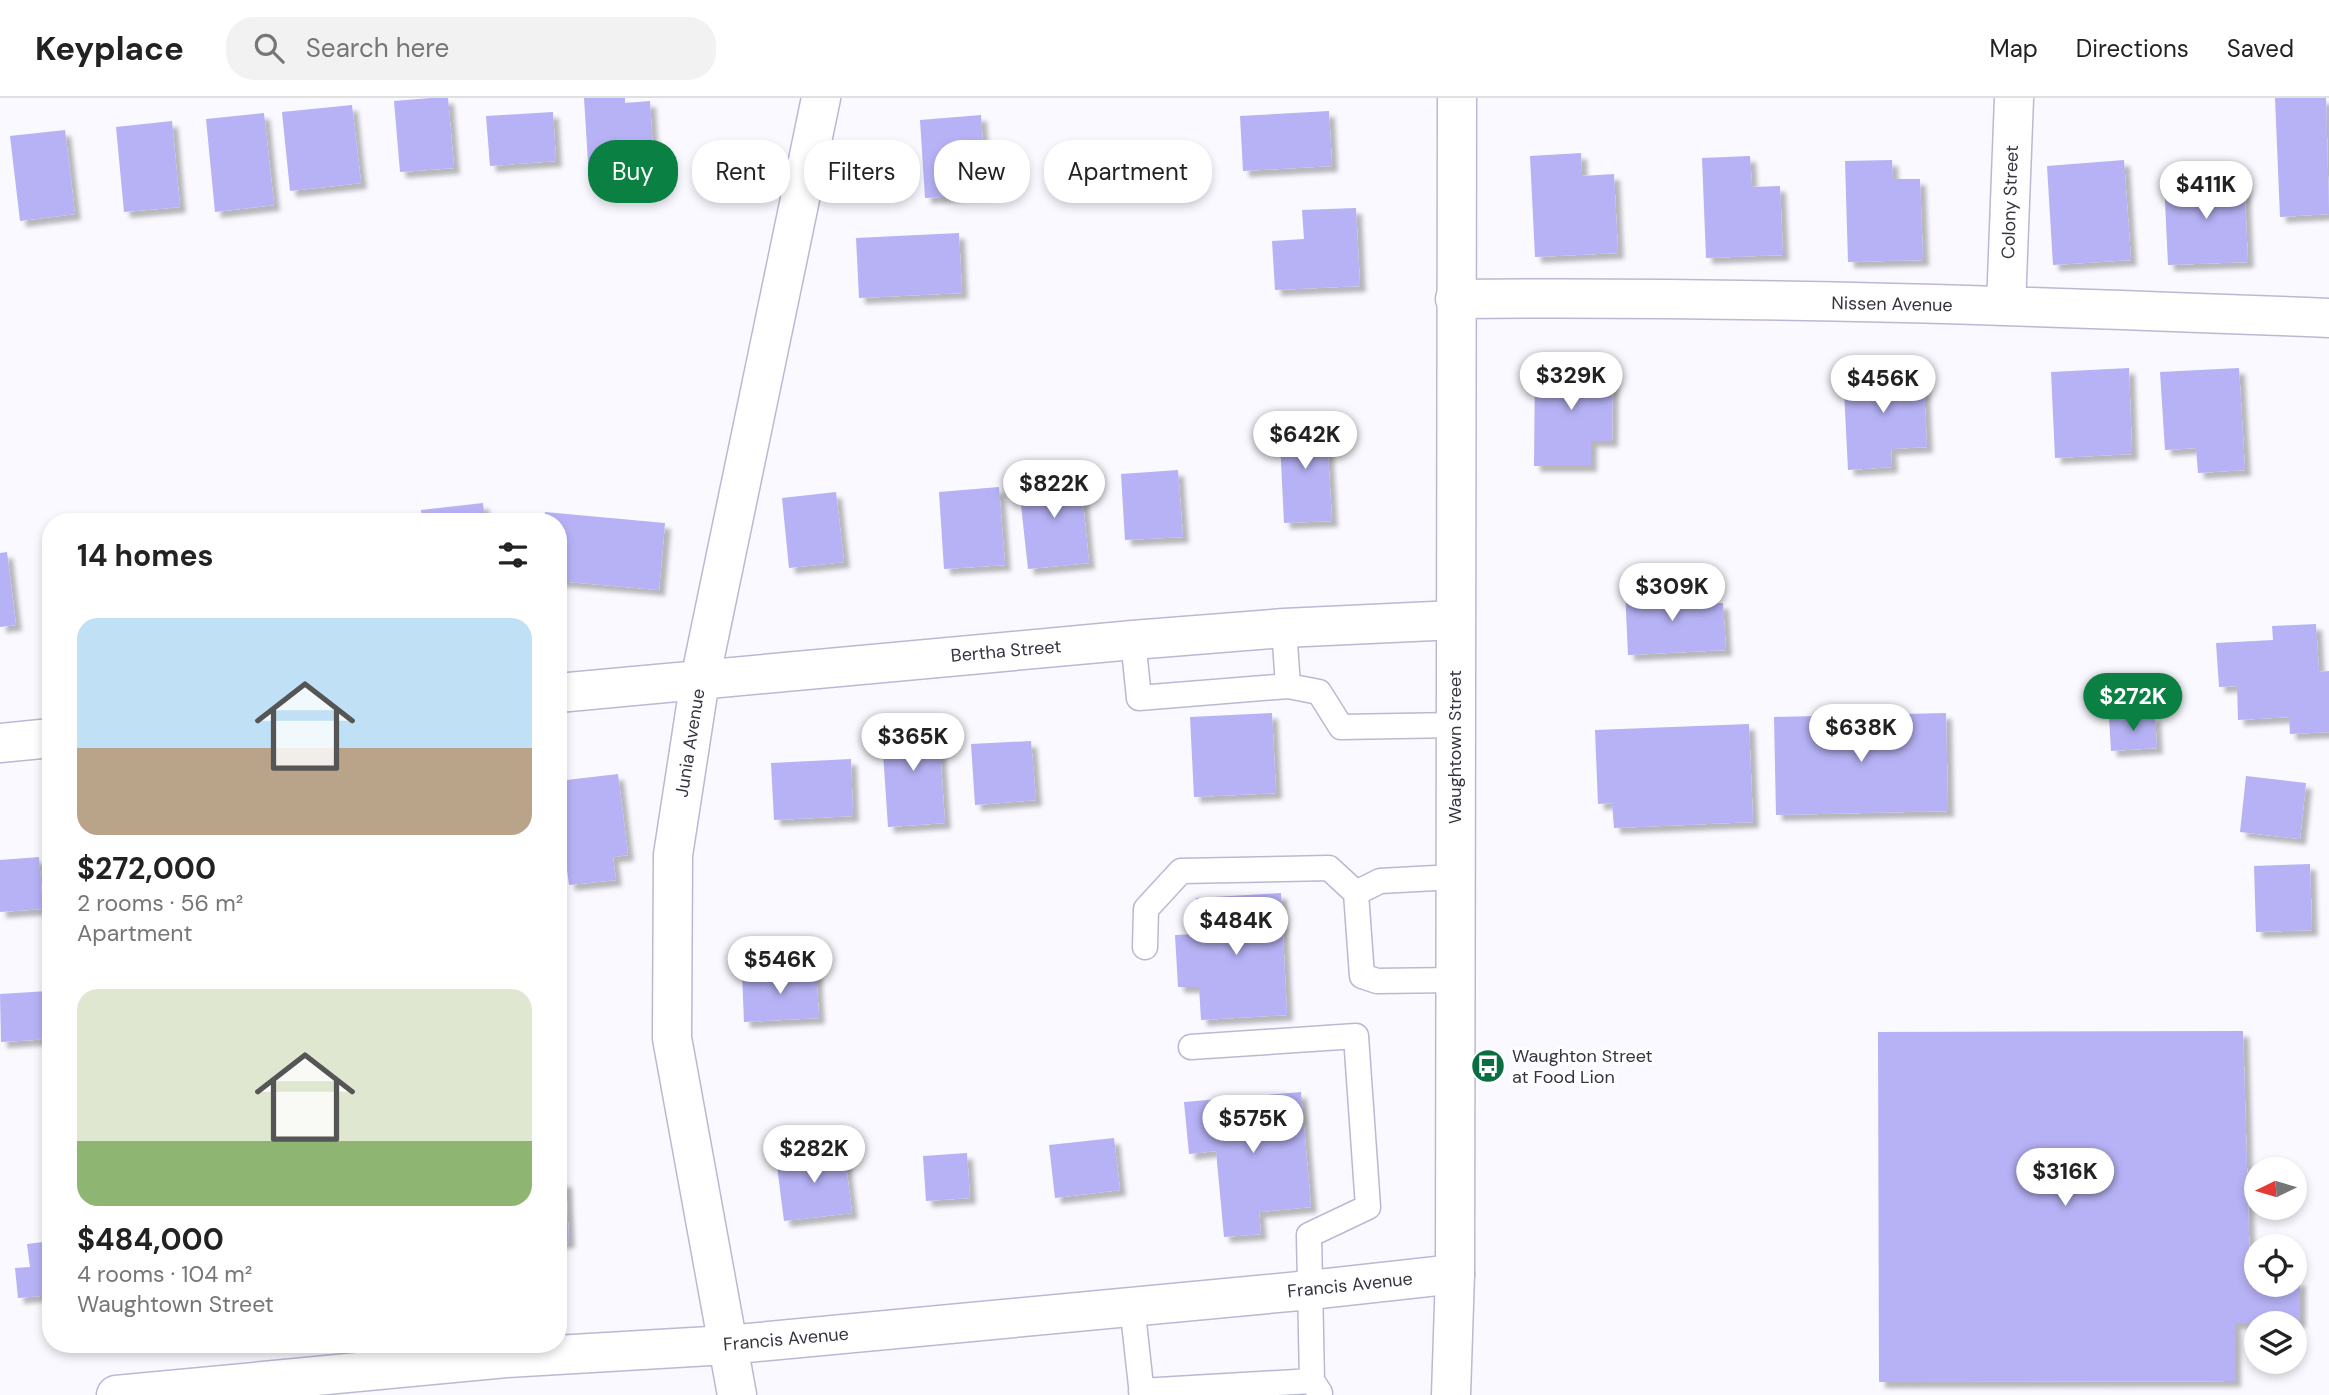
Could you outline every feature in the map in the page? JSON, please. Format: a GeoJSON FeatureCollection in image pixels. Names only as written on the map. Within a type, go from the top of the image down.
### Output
{"type":"FeatureCollection","features":[{"type":"Feature","properties":{"kind":"street","name":"Junia Avenue"},"geometry":{"type":"LineString","coordinates":[[737,1395],[672,1038],[673,855],[700,680],[821,98]]}},
{"type":"Feature","properties":{"kind":"street","name":"Waughtown Street"},"geometry":{"type":"LineString","coordinates":[[1451,1395],[1455,1274],[1457,98]]}},
{"type":"Feature","properties":{"kind":"street","name":"Colony Street"},"geometry":{"type":"LineString","coordinates":[[2006,306],[2014,98]]}},
{"type":"Feature","properties":{"kind":"street","name":"Nissen Avenue"},"geometry":{"type":"LineString","coordinates":[[1455,299],[1546,298],[2006,306],[2329,318]]}},
{"type":"Feature","properties":{"kind":"street","name":"Bertha Street"},"geometry":{"type":"LineString","coordinates":[[567,692],[1133,640],[1284,628],[1455,620]]}},
{"type":"Feature","properties":{"kind":"street"},"geometry":{"type":"LineString","coordinates":[[0,743],[42,739]]}},
{"type":"Feature","properties":{"kind":"street","name":"Francis Avenue"},"geometry":{"type":"LineString","coordinates":[[116,1395],[506,1357],[727,1345],[1455,1274]]}},
{"type":"Feature","properties":{"kind":"lane"},"geometry":{"type":"LineString","coordinates":[[1284,628],[1287,686]]}},
{"type":"Feature","properties":{"kind":"lane"},"geometry":{"type":"LineString","coordinates":[[1133,640],[1139,698],[1287,686],[1319,692],[1340,727],[1456,725]]}},
{"type":"Feature","properties":{"kind":"lane"},"geometry":{"type":"LineString","coordinates":[[1145,947],[1146,909],[1181,871],[1329,868],[1356,893],[1362,976],[1377,981],[1454,980]]}},
{"type":"Feature","properties":{"kind":"lane"},"geometry":{"type":"LineString","coordinates":[[1356,893],[1380,881],[1454,877]]}},
{"type":"Feature","properties":{"kind":"lane"},"geometry":{"type":"LineString","coordinates":[[1132,1305],[1141,1393],[1316,1388],[1309,1235],[1368,1207],[1356,1036],[1191,1047]]}},
{"type":"Feature","properties":{"kind":"building"},"geometry":{"type":"Polygon","coordinates":[[[448,98],[454,168],[400,172],[394,101],[448,98]]]}},
{"type":"Feature","properties":{"kind":"building"},"geometry":{"type":"Polygon","coordinates":[[[584,98],[625,98],[625,103],[650,101],[652,140],[588,140],[588,162],[584,98]]]}},
{"type":"Feature","properties":{"kind":"building"},"geometry":{"type":"Polygon","coordinates":[[[2275,98],[2326,98],[2329,214],[2280,217],[2275,98]]]}},
{"type":"Feature","properties":{"kind":"building"},"geometry":{"type":"Polygon","coordinates":[[[352,105],[361,183],[290,191],[282,112],[352,105]]]}},
{"type":"Feature","properties":{"kind":"building"},"geometry":{"type":"Polygon","coordinates":[[[1329,111],[1332,166],[1243,171],[1240,116],[1329,111]]]}},
{"type":"Feature","properties":{"kind":"building"},"geometry":{"type":"Polygon","coordinates":[[[553,112],[556,161],[490,166],[486,116],[553,112]]]}},
{"type":"Feature","properties":{"kind":"building"},"geometry":{"type":"Polygon","coordinates":[[[264,113],[274,205],[215,212],[206,119],[264,113]]]}},
{"type":"Feature","properties":{"kind":"building"},"geometry":{"type":"Polygon","coordinates":[[[981,115],[983,140],[934,140],[934,197],[925,198],[920,120],[981,115]]]}},
{"type":"Feature","properties":{"kind":"building"},"geometry":{"type":"Polygon","coordinates":[[[172,121],[180,207],[124,212],[116,127],[172,121]]]}},
{"type":"Feature","properties":{"kind":"building"},"geometry":{"type":"Polygon","coordinates":[[[65,130],[75,214],[20,221],[10,136],[65,130]]]}},
{"type":"Feature","properties":{"kind":"building"},"geometry":{"type":"Polygon","coordinates":[[[1581,153],[1582,176],[1614,174],[1618,253],[1535,257],[1530,156],[1581,153]]]}},
{"type":"Feature","properties":{"kind":"building"},"geometry":{"type":"Polygon","coordinates":[[[1750,156],[1752,187],[1780,186],[1783,255],[1706,258],[1702,158],[1750,156]]]}},
{"type":"Feature","properties":{"kind":"building"},"geometry":{"type":"Polygon","coordinates":[[[1892,160],[1893,179],[1920,179],[1923,260],[1848,262],[1845,161],[1892,160]]]}},
{"type":"Feature","properties":{"kind":"building"},"geometry":{"type":"Polygon","coordinates":[[[2124,160],[2131,260],[2053,265],[2047,166],[2124,160]]]}},
{"type":"Feature","properties":{"kind":"building"},"geometry":{"type":"Polygon","coordinates":[[[2244,176],[2248,262],[2168,265],[2164,180],[2244,176]]]}},
{"type":"Feature","properties":{"kind":"building"},"geometry":{"type":"Polygon","coordinates":[[[1356,208],[1360,286],[1275,290],[1272,241],[1304,239],[1302,210],[1356,208]]]}},
{"type":"Feature","properties":{"kind":"building"},"geometry":{"type":"Polygon","coordinates":[[[959,233],[962,293],[859,298],[856,238],[959,233]]]}},
{"type":"Feature","properties":{"kind":"building"},"geometry":{"type":"Polygon","coordinates":[[[1535,363],[1613,363],[1612,441],[1591,441],[1591,466],[1534,466],[1535,363]]]}},
{"type":"Feature","properties":{"kind":"building"},"geometry":{"type":"Polygon","coordinates":[[[1923,367],[1927,447],[1891,449],[1892,467],[1848,470],[1843,371],[1923,367]]]}},
{"type":"Feature","properties":{"kind":"building"},"geometry":{"type":"Polygon","coordinates":[[[2129,368],[2132,454],[2055,458],[2051,372],[2129,368]]]}},
{"type":"Feature","properties":{"kind":"building"},"geometry":{"type":"Polygon","coordinates":[[[2239,368],[2245,470],[2198,473],[2196,448],[2165,450],[2160,372],[2239,368]]]}},
{"type":"Feature","properties":{"kind":"building"},"geometry":{"type":"Polygon","coordinates":[[[1326,419],[1332,521],[1284,523],[1279,421],[1326,419]]]}},
{"type":"Feature","properties":{"kind":"building"},"geometry":{"type":"Polygon","coordinates":[[[1178,470],[1183,537],[1125,540],[1121,474],[1178,470]]]}},
{"type":"Feature","properties":{"kind":"building"},"geometry":{"type":"Polygon","coordinates":[[[1080,471],[1089,563],[1028,569],[1018,478],[1080,471]]]}},
{"type":"Feature","properties":{"kind":"building"},"geometry":{"type":"Polygon","coordinates":[[[999,487],[1005,565],[944,569],[939,492],[999,487]]]}},
{"type":"Feature","properties":{"kind":"building"},"geometry":{"type":"Polygon","coordinates":[[[836,492],[844,562],[789,568],[782,498],[836,492]]]}},
{"type":"Feature","properties":{"kind":"building"},"geometry":{"type":"Polygon","coordinates":[[[483,503],[484,513],[421,513],[421,510],[483,503]]]}},
{"type":"Feature","properties":{"kind":"building"},"geometry":{"type":"Polygon","coordinates":[[[567,514],[665,523],[659,590],[567,582],[567,514]]]}},
{"type":"Feature","properties":{"kind":"building"},"geometry":{"type":"Polygon","coordinates":[[[7,552],[16,625],[0,627],[0,553],[7,552]]]}},
{"type":"Feature","properties":{"kind":"building"},"geometry":{"type":"Polygon","coordinates":[[[1686,587],[1687,604],[1723,603],[1726,650],[1628,655],[1625,590],[1686,587]]]}},
{"type":"Feature","properties":{"kind":"building"},"geometry":{"type":"Polygon","coordinates":[[[2316,624],[2319,672],[2329,671],[2329,732],[2290,734],[2289,717],[2238,720],[2237,686],[2219,687],[2216,643],[2273,640],[2272,626],[2316,624]]]}},
{"type":"Feature","properties":{"kind":"building"},"geometry":{"type":"Polygon","coordinates":[[[1272,713],[1276,793],[1194,797],[1190,717],[1272,713]]]}},
{"type":"Feature","properties":{"kind":"building"},"geometry":{"type":"Polygon","coordinates":[[[1946,713],[1948,811],[1776,815],[1774,717],[1946,713]]]}},
{"type":"Feature","properties":{"kind":"building"},"geometry":{"type":"Polygon","coordinates":[[[2155,715],[2157,748],[2111,751],[2109,717],[2155,715]]]}},
{"type":"Feature","properties":{"kind":"building"},"geometry":{"type":"Polygon","coordinates":[[[938,719],[945,823],[888,827],[881,722],[938,719]]]}},
{"type":"Feature","properties":{"kind":"building"},"geometry":{"type":"Polygon","coordinates":[[[1749,724],[1753,822],[1614,828],[1612,803],[1598,804],[1595,730],[1749,724]]]}},
{"type":"Feature","properties":{"kind":"building"},"geometry":{"type":"Polygon","coordinates":[[[1031,741],[1036,800],[975,805],[971,744],[1031,741]]]}},
{"type":"Feature","properties":{"kind":"building"},"geometry":{"type":"Polygon","coordinates":[[[851,759],[853,816],[774,820],[771,763],[851,759]]]}},
{"type":"Feature","properties":{"kind":"building"},"geometry":{"type":"Polygon","coordinates":[[[618,774],[628,855],[613,857],[616,880],[569,885],[567,780],[618,774]]]}},
{"type":"Feature","properties":{"kind":"building"},"geometry":{"type":"Polygon","coordinates":[[[2246,776],[2306,783],[2300,839],[2240,832],[2246,776]]]}},
{"type":"Feature","properties":{"kind":"building"},"geometry":{"type":"Polygon","coordinates":[[[39,857],[42,909],[0,912],[0,860],[39,857]]]}},
{"type":"Feature","properties":{"kind":"building"},"geometry":{"type":"Polygon","coordinates":[[[2310,864],[2312,930],[2256,932],[2254,866],[2310,864]]]}},
{"type":"Feature","properties":{"kind":"building"},"geometry":{"type":"Polygon","coordinates":[[[1281,893],[1287,1015],[1201,1020],[1199,987],[1178,987],[1175,935],[1198,934],[1196,898],[1281,893]]]}},
{"type":"Feature","properties":{"kind":"building"},"geometry":{"type":"Polygon","coordinates":[[[816,970],[819,1018],[744,1022],[742,974],[816,970]]]}},
{"type":"Feature","properties":{"kind":"building"},"geometry":{"type":"Polygon","coordinates":[[[42,991],[42,1039],[1,1042],[0,994],[42,991]]]}},
{"type":"Feature","properties":{"kind":"building"},"geometry":{"type":"Polygon","coordinates":[[[2243,1031],[2247,1157],[2244,1157],[2244,1220],[2249,1220],[2249,1234],[2244,1234],[2244,1297],[2300,1297],[2300,1311],[2244,1311],[2244,1323],[2235,1323],[2235,1381],[1879,1382],[1878,1032],[2243,1031]]]}},
{"type":"Feature","properties":{"kind":"building"},"geometry":{"type":"Polygon","coordinates":[[[1301,1092],[1311,1207],[1259,1212],[1261,1234],[1224,1237],[1216,1151],[1189,1154],[1184,1102],[1301,1092]]]}},
{"type":"Feature","properties":{"kind":"building"},"geometry":{"type":"Polygon","coordinates":[[[1114,1138],[1120,1190],[1055,1198],[1049,1145],[1114,1138]]]}},
{"type":"Feature","properties":{"kind":"building"},"geometry":{"type":"Polygon","coordinates":[[[844,1149],[852,1213],[784,1221],[776,1158],[844,1149]]]}},
{"type":"Feature","properties":{"kind":"building"},"geometry":{"type":"Polygon","coordinates":[[[967,1153],[970,1198],[926,1201],[923,1156],[967,1153]]]}},
{"type":"Feature","properties":{"kind":"building"},"geometry":{"type":"Polygon","coordinates":[[[567,1201],[569,1242],[567,1242],[567,1201]]]}},
{"type":"Feature","properties":{"kind":"building"},"geometry":{"type":"Polygon","coordinates":[[[42,1242],[42,1296],[18,1298],[15,1268],[30,1267],[27,1244],[42,1242]]]}},
{"type":"Feature","properties":{"kind":"place","name":"Waughton Street at Food Lion"},"geometry":{"type":"Point","coordinates":[1488,1066]}}]}
